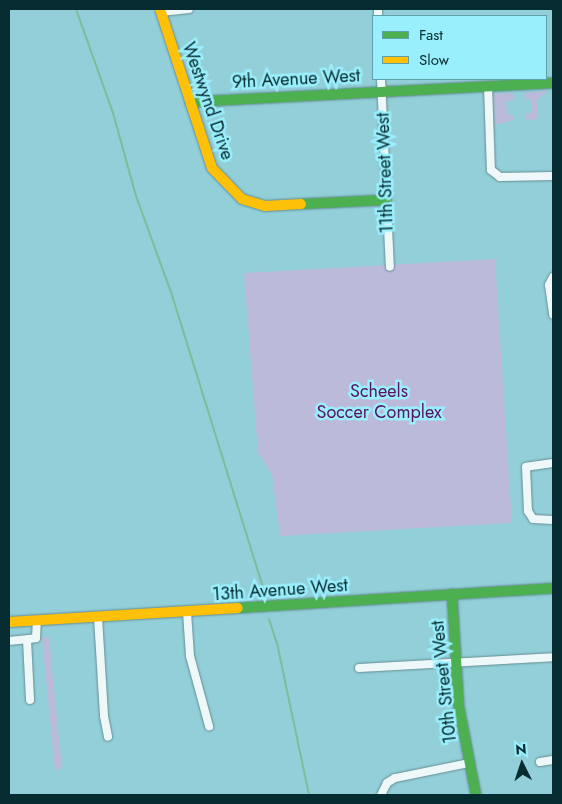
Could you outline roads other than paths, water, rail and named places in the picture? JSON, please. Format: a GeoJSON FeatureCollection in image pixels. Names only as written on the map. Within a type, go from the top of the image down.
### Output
{"type":"FeatureCollection","features":[{"type":"Feature","properties":{"kind":"street"},"geometry":{"type":"LineString","coordinates":[[160,10],[189,9]]}},
{"type":"Feature","properties":{"kind":"street","name":"Westwynd Drive"},"geometry":{"type":"LineString","coordinates":[[160,10],[212,168],[225,185],[242,199],[265,206],[386,200]]}},
{"type":"Feature","properties":{"kind":"street","name":"11th Street West"},"geometry":{"type":"LineString","coordinates":[[382,80],[390,268]]}},
{"type":"Feature","properties":{"kind":"street","name":"9th Avenue West"},"geometry":{"type":"LineString","coordinates":[[190,102],[382,90],[553,83]]}},
{"type":"Feature","properties":{"kind":"street"},"geometry":{"type":"LineString","coordinates":[[488,86],[489,163],[494,174],[500,177],[553,176]]}},
{"type":"Feature","properties":{"kind":"street"},"geometry":{"type":"LineString","coordinates":[[553,278],[549,285],[553,315]]}},
{"type":"Feature","properties":{"kind":"street"},"geometry":{"type":"LineString","coordinates":[[553,463],[526,467],[527,502],[533,520],[553,520]]}},
{"type":"Feature","properties":{"kind":"street","name":"13th Avenue West"},"geometry":{"type":"LineString","coordinates":[[9,622],[553,588]]}},
{"type":"Feature","properties":{"kind":"street","name":"10th Street West"},"geometry":{"type":"LineString","coordinates":[[452,594],[459,707],[476,795]]}},
{"type":"Feature","properties":{"kind":"street"},"geometry":{"type":"LineString","coordinates":[[187,612],[190,656],[209,726]]}},
{"type":"Feature","properties":{"kind":"street"},"geometry":{"type":"LineString","coordinates":[[98,617],[104,716],[108,737]]}},
{"type":"Feature","properties":{"kind":"street"},"geometry":{"type":"LineString","coordinates":[[9,641],[36,638],[37,621]]}},
{"type":"Feature","properties":{"kind":"street"},"geometry":{"type":"LineString","coordinates":[[26,640],[30,700]]}},
{"type":"Feature","properties":{"kind":"street"},"geometry":{"type":"LineString","coordinates":[[359,668],[553,657]]}},
{"type":"Feature","properties":{"kind":"street"},"geometry":{"type":"LineString","coordinates":[[540,762],[553,760]]}},
{"type":"Feature","properties":{"kind":"street"},"geometry":{"type":"LineString","coordinates":[[382,792],[396,778],[469,763]]}},
{"type":"Feature","properties":{"kind":"waterway"},"geometry":{"type":"LineString","coordinates":[[76,9],[113,113],[136,196],[171,292],[262,585]]}},
{"type":"Feature","properties":{"kind":"waterway"},"geometry":{"type":"LineString","coordinates":[[269,619],[277,643],[309,795]]}},
{"type":"Feature","properties":{"kind":"park label","name":"Scheels Soccer Complex"},"geometry":{"type":"Point","coordinates":[379,402]}}]}
